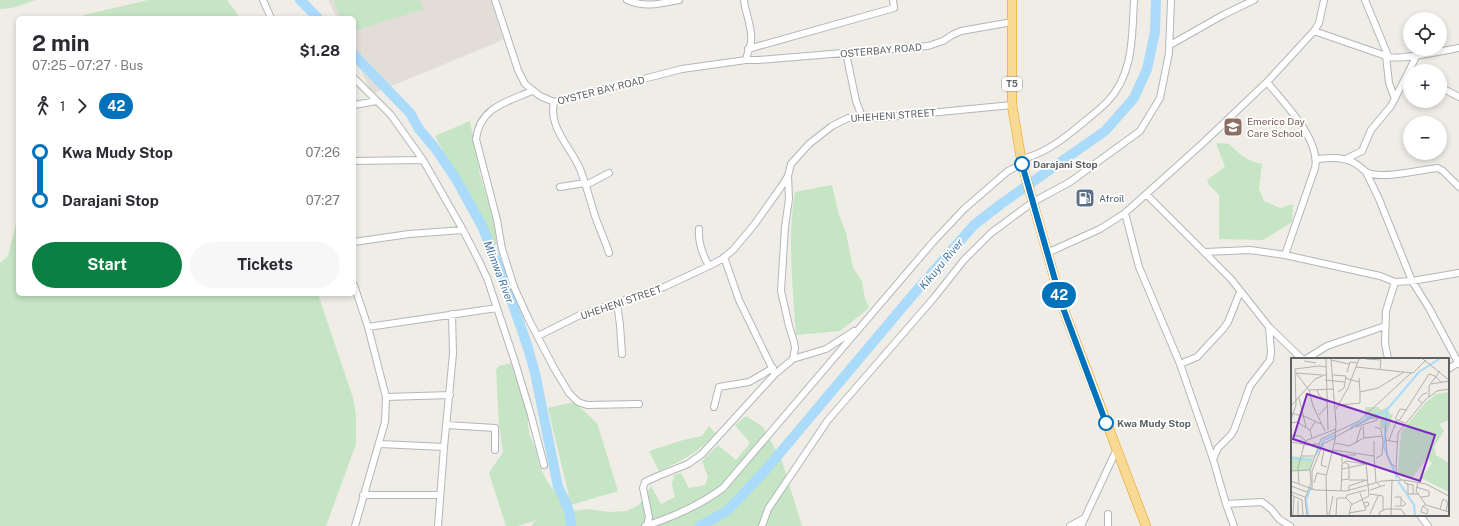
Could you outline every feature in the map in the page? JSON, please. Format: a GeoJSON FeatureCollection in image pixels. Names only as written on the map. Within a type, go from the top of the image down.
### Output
{"type":"FeatureCollection","features":[{"type":"Feature","properties":{"kind":"highway","name":"T5"},"geometry":{"type":"LineString","coordinates":[[1012,0],[1012,105],[1022,163],[1070,328],[1146,526]]}},
{"type":"Feature","properties":{"kind":"street"},"geometry":{"type":"LineString","coordinates":[[262,0],[269,16]]}},
{"type":"Feature","properties":{"kind":"street","name":"OYSTER BAY ROAD"},"geometry":{"type":"LineString","coordinates":[[496,0],[518,70],[525,84],[540,96],[554,102],[682,69],[746,60]]}},
{"type":"Feature","properties":{"kind":"street"},"geometry":{"type":"LineString","coordinates":[[627,0],[650,6],[679,0]]}},
{"type":"Feature","properties":{"kind":"street"},"geometry":{"type":"LineString","coordinates":[[744,0],[751,33],[751,43],[746,60]]}},
{"type":"Feature","properties":{"kind":"street"},"geometry":{"type":"LineString","coordinates":[[748,49],[894,8],[893,0]]}},
{"type":"Feature","properties":{"kind":"street"},"geometry":{"type":"LineString","coordinates":[[646,526],[667,519],[696,506],[709,499],[723,488],[907,271],[964,209],[1008,171],[1031,157],[1052,147],[1107,101],[1119,86],[1129,60],[1134,0]]}},
{"type":"Feature","properties":{"kind":"street"},"geometry":{"type":"LineString","coordinates":[[762,526],[768,508],[828,420],[933,299],[964,260],[991,232],[1033,200],[1070,182],[1140,131],[1160,98],[1170,45],[1171,0]]}},
{"type":"Feature","properties":{"kind":"street"},"geometry":{"type":"LineString","coordinates":[[1170,45],[1254,0]]}},
{"type":"Feature","properties":{"kind":"street"},"geometry":{"type":"LineString","coordinates":[[1047,253],[1100,229],[1125,213],[1203,143],[1267,82],[1314,31],[1319,23],[1324,0]]}},
{"type":"Feature","properties":{"kind":"street"},"geometry":{"type":"LineString","coordinates":[[1366,0],[1388,57],[1389,83],[1395,99]]}},
{"type":"Feature","properties":{"kind":"street","name":"OSTERBAY ROAD"},"geometry":{"type":"LineString","coordinates":[[746,60],[928,46],[943,41],[961,31],[1012,22]]}},
{"type":"Feature","properties":{"kind":"street"},"geometry":{"type":"LineString","coordinates":[[1314,31],[1388,57],[1403,56]]}},
{"type":"Feature","properties":{"kind":"street"},"geometry":{"type":"LineString","coordinates":[[1447,50],[1459,48]]}},
{"type":"Feature","properties":{"kind":"street"},"geometry":{"type":"LineString","coordinates":[[846,53],[856,101],[862,117]]}},
{"type":"Feature","properties":{"kind":"street"},"geometry":{"type":"LineString","coordinates":[[356,80],[391,115],[423,160],[463,230],[487,278],[532,415],[544,465]]}},
{"type":"Feature","properties":{"kind":"street"},"geometry":{"type":"LineString","coordinates":[[1267,82],[1298,118],[1317,159],[1285,255]]}},
{"type":"Feature","properties":{"kind":"street"},"geometry":{"type":"LineString","coordinates":[[1346,159],[1362,151],[1371,130],[1388,111],[1403,85]]}},
{"type":"Feature","properties":{"kind":"street"},"geometry":{"type":"LineString","coordinates":[[532,90],[491,110],[483,117],[477,128],[476,139],[497,220],[502,249],[509,272],[522,306],[554,368],[569,392],[578,402],[587,405],[639,404]]}},
{"type":"Feature","properties":{"kind":"street"},"geometry":{"type":"LineString","coordinates":[[1447,91],[1459,97]]}},
{"type":"Feature","properties":{"kind":"street"},"geometry":{"type":"LineString","coordinates":[[356,104],[377,101]]}},
{"type":"Feature","properties":{"kind":"street"},"geometry":{"type":"LineString","coordinates":[[554,102],[552,110],[553,117],[560,134],[579,167],[609,253]]}},
{"type":"Feature","properties":{"kind":"street","name":"UHEHENI STREET"},"geometry":{"type":"LineString","coordinates":[[538,336],[580,315],[664,287],[709,266],[724,257],[733,250],[754,225],[788,176],[792,164],[809,144],[832,126],[848,118],[878,118],[1012,105]]}},
{"type":"Feature","properties":{"kind":"street"},"geometry":{"type":"LineString","coordinates":[[1317,159],[1346,159],[1370,174],[1384,175],[1438,168],[1459,187]]}},
{"type":"Feature","properties":{"kind":"street"},"geometry":{"type":"LineString","coordinates":[[356,161],[423,160]]}},
{"type":"Feature","properties":{"kind":"street"},"geometry":{"type":"LineString","coordinates":[[1366,172],[1379,199],[1412,281],[1429,308],[1459,363],[1449,368]]}},
{"type":"Feature","properties":{"kind":"street"},"geometry":{"type":"LineString","coordinates":[[560,187],[585,184],[609,173]]}},
{"type":"Feature","properties":{"kind":"street"},"geometry":{"type":"LineString","coordinates":[[788,176],[789,199],[784,233],[782,291],[795,348],[793,359]]}},
{"type":"Feature","properties":{"kind":"street"},"geometry":{"type":"LineString","coordinates":[[1146,194],[1231,279],[1269,327],[1301,358]]}},
{"type":"Feature","properties":{"kind":"street"},"geometry":{"type":"LineString","coordinates":[[1125,213],[1139,267],[1180,364],[1213,459],[1234,526]]}},
{"type":"Feature","properties":{"kind":"street"},"geometry":{"type":"LineString","coordinates":[[699,229],[698,238],[700,246],[709,266]]}},
{"type":"Feature","properties":{"kind":"street"},"geometry":{"type":"LineString","coordinates":[[356,242],[409,234],[463,230]]}},
{"type":"Feature","properties":{"kind":"street"},"geometry":{"type":"LineString","coordinates":[[1205,252],[1250,250],[1285,255],[1380,276],[1396,282],[1412,281],[1459,273]]}},
{"type":"Feature","properties":{"kind":"street"},"geometry":{"type":"LineString","coordinates":[[724,257],[739,300],[774,371]]}},
{"type":"Feature","properties":{"kind":"street"},"geometry":{"type":"LineString","coordinates":[[1388,358],[1385,343],[1386,311],[1396,282]]}},
{"type":"Feature","properties":{"kind":"street"},"geometry":{"type":"LineString","coordinates":[[355,526],[386,422],[386,397],[368,327],[356,291]]}},
{"type":"Feature","properties":{"kind":"street"},"geometry":{"type":"LineString","coordinates":[[1180,364],[1197,357],[1223,329],[1228,322],[1240,292]]}},
{"type":"Feature","properties":{"kind":"street"},"geometry":{"type":"LineString","coordinates":[[617,303],[622,354]]}},
{"type":"Feature","properties":{"kind":"street"},"geometry":{"type":"LineString","coordinates":[[368,327],[497,308]]}},
{"type":"Feature","properties":{"kind":"street"},"geometry":{"type":"LineString","coordinates":[[438,526],[444,446],[454,354],[452,314]]}},
{"type":"Feature","properties":{"kind":"street"},"geometry":{"type":"LineString","coordinates":[[1308,358],[1328,346],[1385,326]]}},
{"type":"Feature","properties":{"kind":"street"},"geometry":{"type":"LineString","coordinates":[[714,407],[719,387],[749,382],[774,371],[793,359],[826,349],[860,327]]}},
{"type":"Feature","properties":{"kind":"street"},"geometry":{"type":"LineString","coordinates":[[1213,459],[1218,448],[1231,436],[1250,386],[1270,360],[1269,327]]}},
{"type":"Feature","properties":{"kind":"street"},"geometry":{"type":"LineString","coordinates":[[646,526],[649,515],[643,488],[645,482],[688,464],[702,454],[774,371]]}},
{"type":"Feature","properties":{"kind":"street"},"geometry":{"type":"LineString","coordinates":[[386,397],[450,395]]}},
{"type":"Feature","properties":{"kind":"street"},"geometry":{"type":"LineString","coordinates":[[446,425],[495,428],[495,450]]}},
{"type":"Feature","properties":{"kind":"street"},"geometry":{"type":"LineString","coordinates":[[380,444],[444,446]]}},
{"type":"Feature","properties":{"kind":"street"},"geometry":{"type":"LineString","coordinates":[[1081,526],[1116,451]]}},
{"type":"Feature","properties":{"kind":"street"},"geometry":{"type":"LineString","coordinates":[[363,495],[440,496]]}},
{"type":"Feature","properties":{"kind":"street"},"geometry":{"type":"LineString","coordinates":[[1226,504],[1262,502],[1279,519],[1290,526]]}},
{"type":"Feature","properties":{"kind":"street"},"geometry":{"type":"LineString","coordinates":[[1108,514],[1108,526]]}},
{"type":"Feature","properties":{"kind":"street"},"geometry":{"type":"LineString","coordinates":[[1421,516],[1428,526]]}},
{"type":"Feature","properties":{"kind":"street"},"geometry":{"type":"LineString","coordinates":[[1070,526],[1084,519]]}},
{"type":"Feature","properties":{"kind":"shaded area"},"geometry":{"type":"Polygon","coordinates":[[[328,0],[491,0],[503,40],[372,94],[356,59],[356,16],[336,16],[328,0]]]}},
{"type":"Feature","properties":{"kind":"green space"},"geometry":{"type":"Polygon","coordinates":[[[0,0],[36,0],[12,8],[0,9],[0,0]]]}},
{"type":"Feature","properties":{"kind":"green space"},"geometry":{"type":"Polygon","coordinates":[[[148,0],[227,0],[239,16],[83,16],[148,0]]]}},
{"type":"Feature","properties":{"kind":"green space"},"geometry":{"type":"Polygon","coordinates":[[[333,0],[419,0],[424,9],[356,30],[356,16],[340,16],[333,0]]]}},
{"type":"Feature","properties":{"kind":"green space"},"geometry":{"type":"Polygon","coordinates":[[[470,121],[480,175],[492,215],[497,244],[493,245],[477,212],[435,136],[470,121]]]}},
{"type":"Feature","properties":{"kind":"green space"},"geometry":{"type":"Polygon","coordinates":[[[1216,143],[1229,144],[1244,157],[1262,164],[1259,189],[1264,201],[1280,208],[1293,204],[1292,222],[1263,240],[1219,239],[1219,195],[1209,185],[1207,180],[1225,167],[1216,143]]]}},
{"type":"Feature","properties":{"kind":"green space"},"geometry":{"type":"Polygon","coordinates":[[[832,185],[839,215],[846,233],[853,268],[862,281],[865,299],[869,308],[840,331],[796,335],[791,246],[791,228],[795,192],[832,185]]]}},
{"type":"Feature","properties":{"kind":"green space"},"geometry":{"type":"Polygon","coordinates":[[[16,223],[16,296],[319,296],[353,398],[356,415],[356,444],[326,526],[0,526],[0,263],[8,256],[16,223]]]}},
{"type":"Feature","properties":{"kind":"green space"},"geometry":{"type":"Polygon","coordinates":[[[511,363],[526,408],[530,436],[536,450],[539,465],[547,481],[559,498],[565,512],[587,509],[609,512],[627,511],[639,505],[651,486],[661,504],[675,497],[672,485],[674,475],[681,473],[689,488],[705,485],[708,477],[702,461],[718,445],[736,460],[750,443],[735,425],[746,416],[763,427],[782,461],[802,526],[532,526],[537,520],[518,526],[506,526],[489,473],[503,452],[499,425],[496,370],[499,366],[511,363]]]}},
{"type":"Feature","properties":{"kind":"green space"},"geometry":{"type":"Polygon","coordinates":[[[574,402],[597,423],[618,491],[571,505],[548,408],[574,402]]]}},
{"type":"Feature","properties":{"kind":"green space"},"geometry":{"type":"Polygon","coordinates":[[[709,426],[716,434],[710,440],[690,455],[659,471],[649,451],[683,440],[702,436],[709,426]]]}},
{"type":"Feature","properties":{"kind":"waterway","name":"Mlimwa River"},"geometry":{"type":"LineString","coordinates":[[300,0],[316,16]]}},
{"type":"Feature","properties":{"kind":"waterway","name":"Kikuyu River"},"geometry":{"type":"LineString","coordinates":[[700,526],[727,511],[763,473],[917,290],[974,225],[1001,204],[1105,131],[1134,98],[1147,69],[1155,32],[1156,0]]}},
{"type":"Feature","properties":{"kind":"waterway","name":"Mlimwa River"},"geometry":{"type":"LineString","coordinates":[[356,57],[410,113],[419,129],[435,148],[456,179],[482,226],[510,296],[528,348],[535,373],[558,487],[569,511],[571,526]]}},
{"type":"Feature","properties":{"kind":"bus line","name":"42"},"geometry":{"type":"LineString","coordinates":[[1022,164],[1063,308],[1106,423]]}},
{"type":"Feature","properties":{"kind":"place","name":"Emerico Day Care School"},"geometry":{"type":"Point","coordinates":[1233,127]}},
{"type":"Feature","properties":{"kind":"place","name":"Darajani Stop"},"geometry":{"type":"Point","coordinates":[1022,164]}},
{"type":"Feature","properties":{"kind":"place","name":"Afroil"},"geometry":{"type":"Point","coordinates":[1085,198]}},
{"type":"Feature","properties":{"kind":"place","name":"Kwa Mudy Stop"},"geometry":{"type":"Point","coordinates":[1106,423]}}]}
